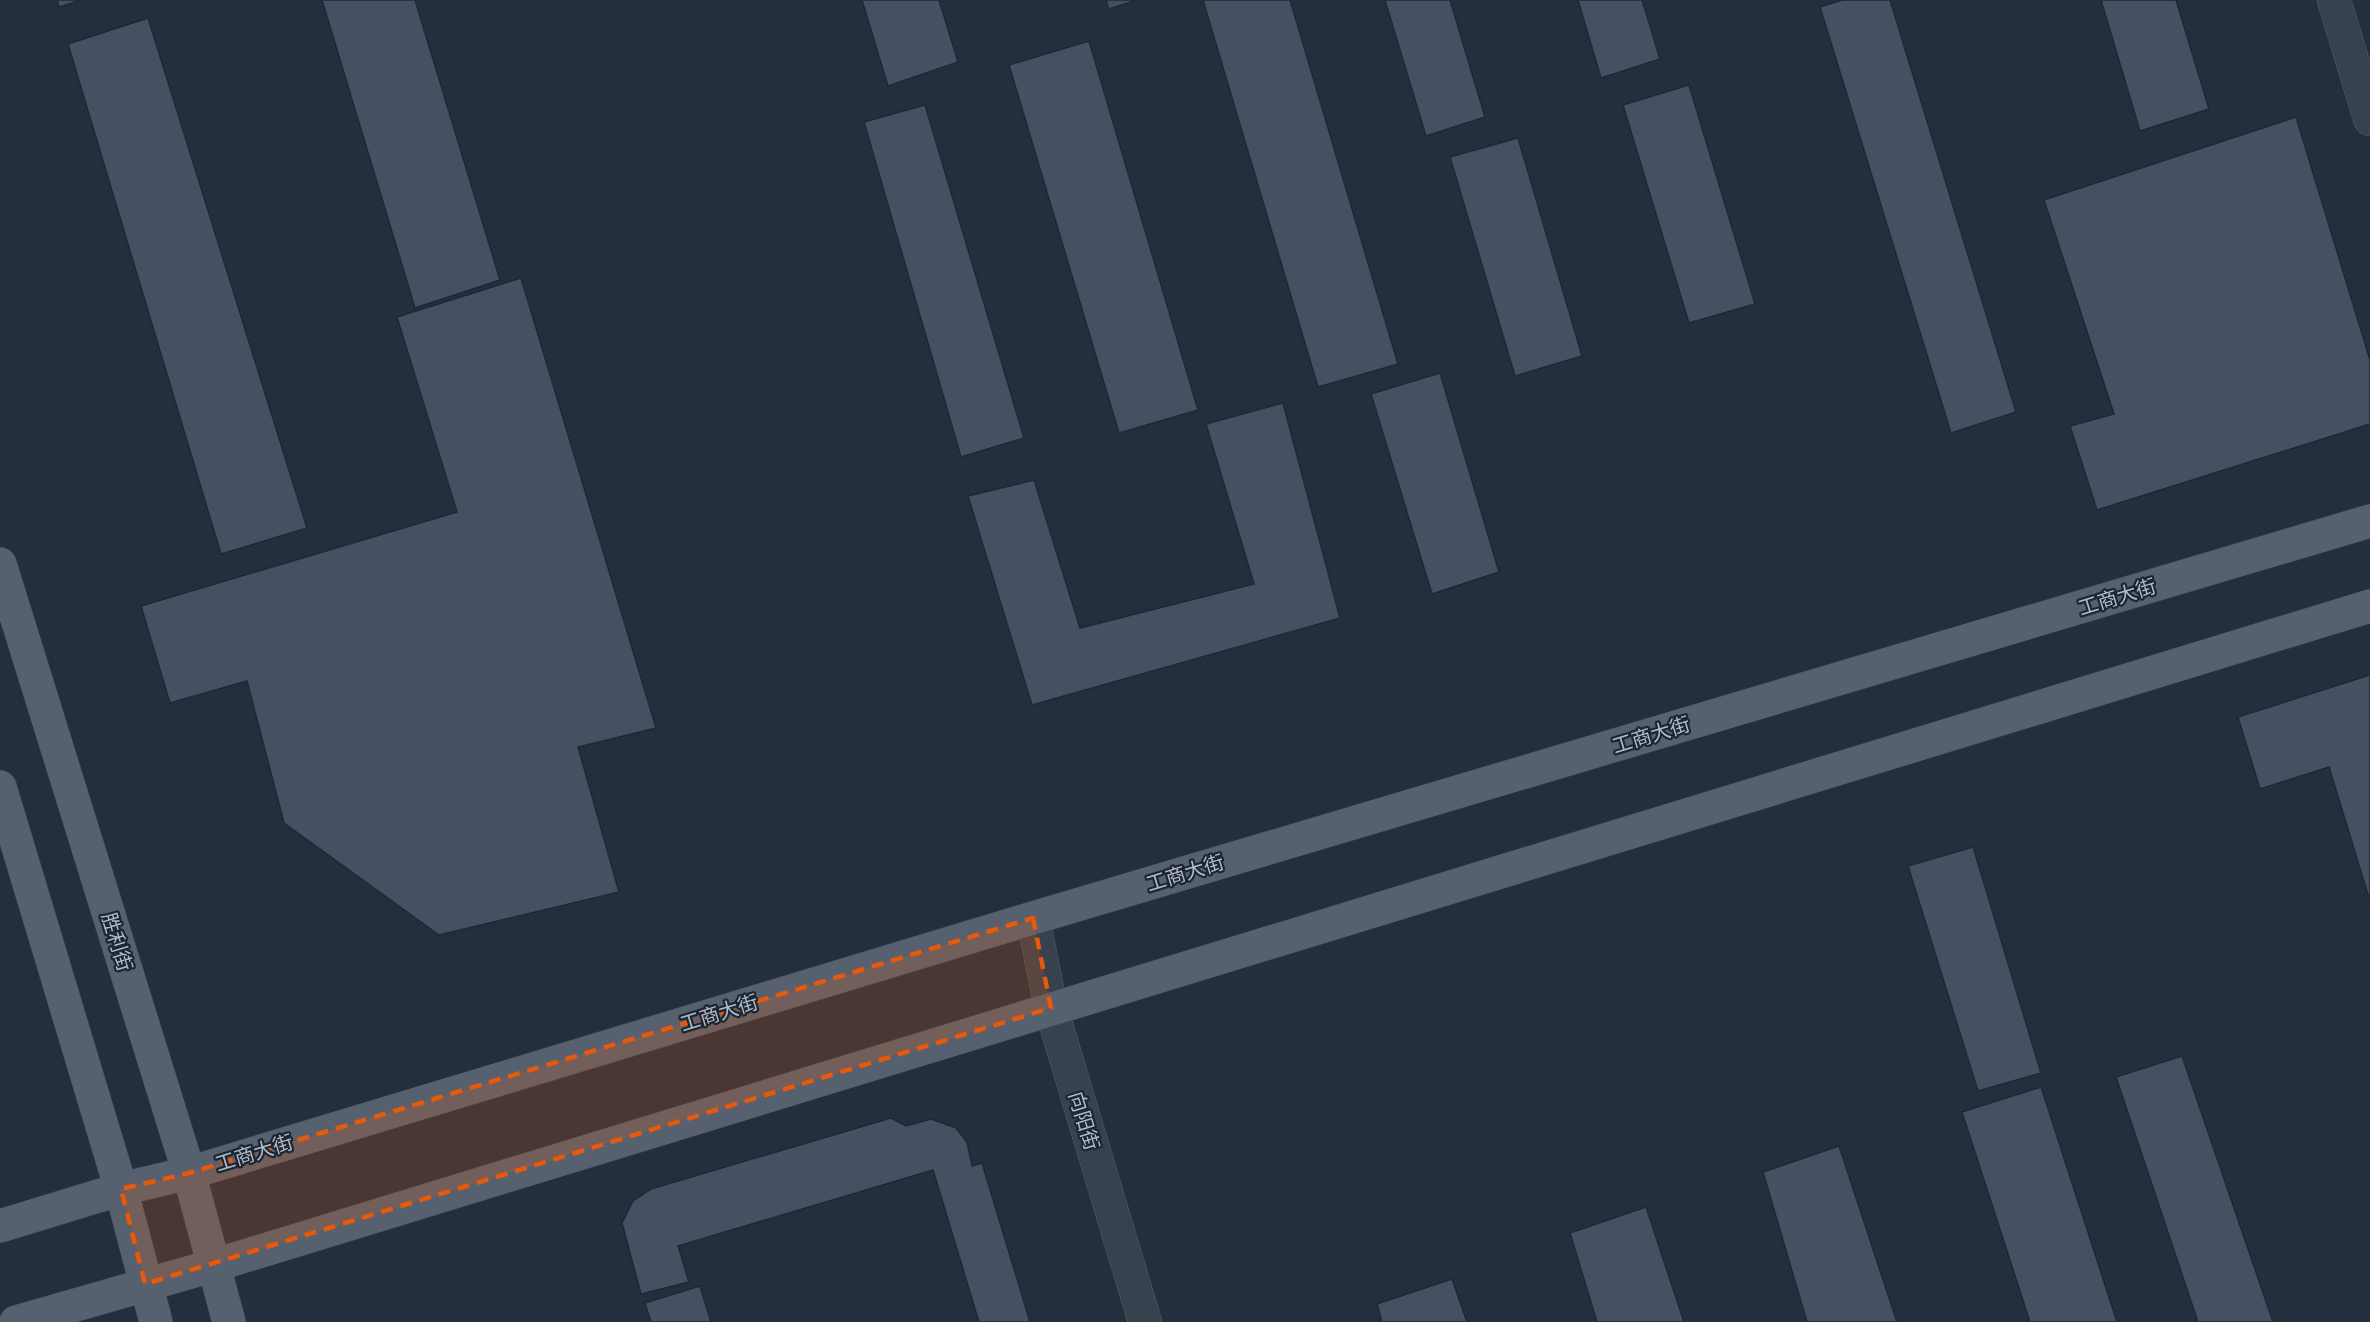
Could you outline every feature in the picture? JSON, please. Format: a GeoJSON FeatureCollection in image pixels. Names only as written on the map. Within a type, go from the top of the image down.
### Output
{"type":"FeatureCollection","features":[{"type":"Feature","properties":{"kind":"main road","name":"工商大街"},"geometry":{"type":"LineString","coordinates":[[0,1226],[121,1189],[189,1173],[1033,918],[2370,521]]}},
{"type":"Feature","properties":{"kind":"main road","name":"胜利街"},"geometry":{"type":"LineString","coordinates":[[0,564],[189,1173],[229,1322]]}},
{"type":"Feature","properties":{"kind":"main road"},"geometry":{"type":"LineString","coordinates":[[16,1322],[213,1266],[2370,606]]}},
{"type":"Feature","properties":{"kind":"main road"},"geometry":{"type":"LineString","coordinates":[[0,788],[121,1189],[156,1322]]}},
{"type":"Feature","properties":{"kind":"street"},"geometry":{"type":"LineString","coordinates":[[2334,0],[2370,119]]}},
{"type":"Feature","properties":{"kind":"street","name":"向阳街"},"geometry":{"type":"LineString","coordinates":[[1033,918],[1051,1008],[1145,1322]]}},
{"type":"Feature","properties":{"kind":"highlighted area"},"geometry":{"type":"Polygon","coordinates":[[[1033,918],[1051,1008],[145,1284],[121,1189],[189,1173],[1033,918]]]}},
{"type":"Feature","properties":{"kind":"building"},"geometry":{"type":"Polygon","coordinates":[[[57,0],[82,0],[59,7],[57,0]]]}},
{"type":"Feature","properties":{"kind":"building"},"geometry":{"type":"Polygon","coordinates":[[[322,0],[415,0],[500,280],[415,308],[322,0]]]}},
{"type":"Feature","properties":{"kind":"building"},"geometry":{"type":"Polygon","coordinates":[[[862,0],[939,0],[958,62],[888,86],[862,0]]]}},
{"type":"Feature","properties":{"kind":"building"},"geometry":{"type":"Polygon","coordinates":[[[1106,0],[1137,0],[1109,9],[1106,0]]]}},
{"type":"Feature","properties":{"kind":"building"},"geometry":{"type":"Polygon","coordinates":[[[1203,0],[1290,0],[1398,364],[1318,387],[1203,0]]]}},
{"type":"Feature","properties":{"kind":"building"},"geometry":{"type":"Polygon","coordinates":[[[1385,0],[1450,0],[1485,117],[1426,136],[1385,0]]]}},
{"type":"Feature","properties":{"kind":"building"},"geometry":{"type":"Polygon","coordinates":[[[1578,0],[1642,0],[1660,59],[1601,78],[1578,0]]]}},
{"type":"Feature","properties":{"kind":"building"},"geometry":{"type":"Polygon","coordinates":[[[1842,0],[1890,0],[2016,412],[1951,433],[1820,7],[1842,0]]]}},
{"type":"Feature","properties":{"kind":"building"},"geometry":{"type":"Polygon","coordinates":[[[2101,0],[2176,0],[2209,109],[2140,131],[2101,0]]]}},
{"type":"Feature","properties":{"kind":"building"},"geometry":{"type":"Polygon","coordinates":[[[148,18],[307,528],[221,554],[68,44],[148,18]]]}},
{"type":"Feature","properties":{"kind":"building"},"geometry":{"type":"Polygon","coordinates":[[[1089,41],[1198,410],[1119,433],[1009,65],[1089,41]]]}},
{"type":"Feature","properties":{"kind":"building"},"geometry":{"type":"Polygon","coordinates":[[[1689,85],[1755,304],[1689,323],[1623,105],[1689,85]]]}},
{"type":"Feature","properties":{"kind":"building"},"geometry":{"type":"Polygon","coordinates":[[[925,105],[1024,438],[961,457],[864,122],[925,105]]]}},
{"type":"Feature","properties":{"kind":"building"},"geometry":{"type":"Polygon","coordinates":[[[2296,117],[2370,360],[2370,424],[2097,510],[2070,426],[2114,414],[2044,200],[2296,117]]]}},
{"type":"Feature","properties":{"kind":"building"},"geometry":{"type":"Polygon","coordinates":[[[1518,138],[1582,356],[1515,376],[1450,157],[1518,138]]]}},
{"type":"Feature","properties":{"kind":"building"},"geometry":{"type":"Polygon","coordinates":[[[521,278],[656,728],[578,747],[619,892],[439,935],[284,823],[247,681],[170,703],[141,606],[457,512],[397,317],[521,278]]]}},
{"type":"Feature","properties":{"kind":"building"},"geometry":{"type":"Polygon","coordinates":[[[1440,373],[1499,572],[1432,594],[1371,394],[1440,373]]]}},
{"type":"Feature","properties":{"kind":"building"},"geometry":{"type":"Polygon","coordinates":[[[1283,403],[1340,618],[1032,705],[968,496],[1034,480],[1080,628],[1254,584],[1206,424],[1283,403]]]}},
{"type":"Feature","properties":{"kind":"building"},"geometry":{"type":"Polygon","coordinates":[[[2370,675],[2370,901],[2329,767],[2260,789],[2238,717],[2370,675]]]}},
{"type":"Feature","properties":{"kind":"building"},"geometry":{"type":"Polygon","coordinates":[[[1973,847],[2041,1073],[1978,1091],[1908,866],[1973,847]]]}},
{"type":"Feature","properties":{"kind":"building"},"geometry":{"type":"Polygon","coordinates":[[[2182,1056],[2273,1322],[2198,1322],[2116,1077],[2182,1056]]]}},
{"type":"Feature","properties":{"kind":"building"},"geometry":{"type":"Polygon","coordinates":[[[2041,1087],[2117,1322],[2030,1322],[1962,1112],[2041,1087]]]}},
{"type":"Feature","properties":{"kind":"building"},"geometry":{"type":"Polygon","coordinates":[[[891,1118],[906,1126],[931,1119],[956,1128],[967,1142],[972,1166],[982,1163],[1030,1322],[979,1322],[933,1170],[678,1246],[689,1282],[641,1294],[622,1223],[633,1201],[651,1189],[891,1118]]]}},
{"type":"Feature","properties":{"kind":"building"},"geometry":{"type":"Polygon","coordinates":[[[1839,1146],[1897,1322],[1807,1322],[1763,1172],[1839,1146]]]}},
{"type":"Feature","properties":{"kind":"building"},"geometry":{"type":"Polygon","coordinates":[[[1646,1207],[1684,1322],[1597,1322],[1570,1233],[1646,1207]]]}},
{"type":"Feature","properties":{"kind":"building"},"geometry":{"type":"Polygon","coordinates":[[[1452,1279],[1467,1322],[1382,1322],[1377,1304],[1452,1279]]]}},
{"type":"Feature","properties":{"kind":"building"},"geometry":{"type":"Polygon","coordinates":[[[700,1286],[711,1322],[651,1322],[645,1303],[700,1286]]]}}]}
